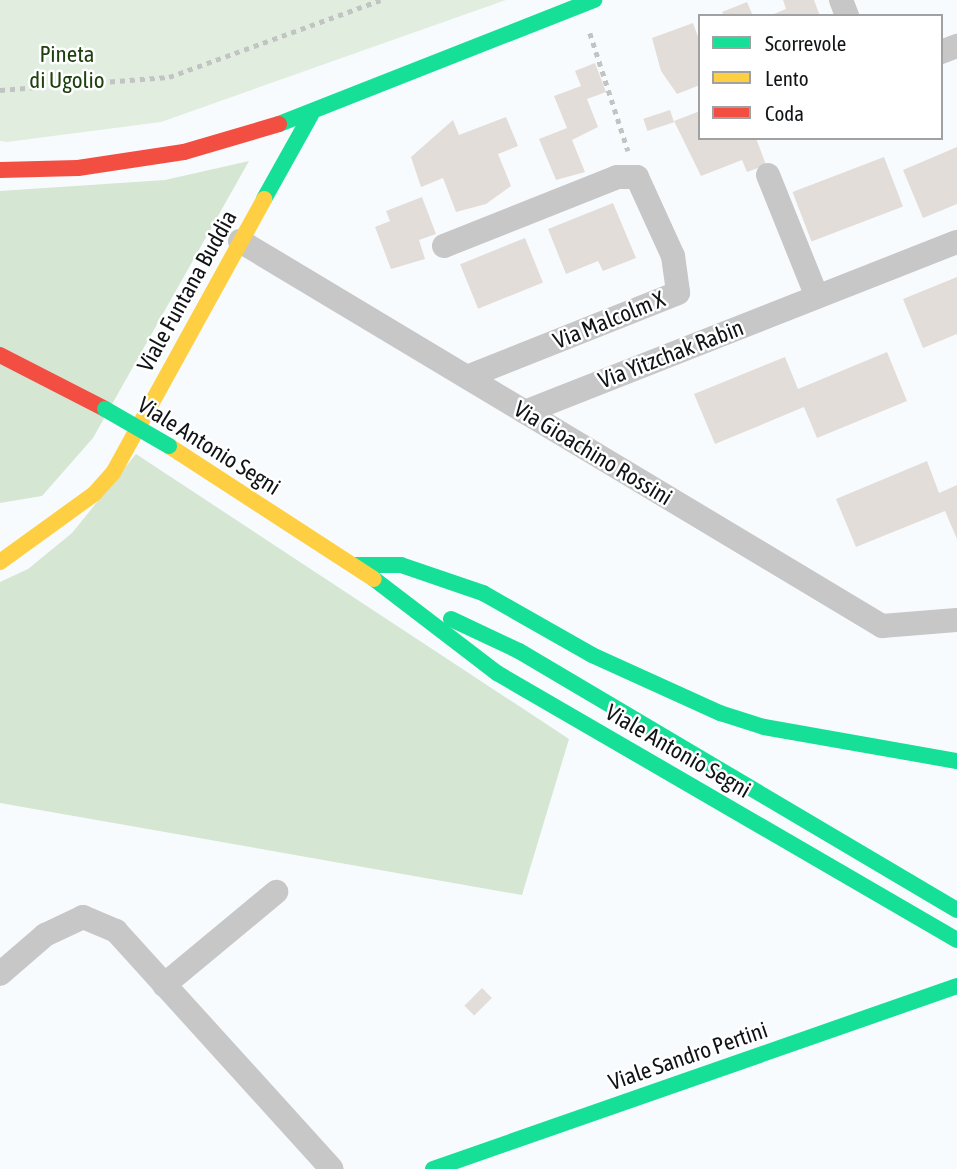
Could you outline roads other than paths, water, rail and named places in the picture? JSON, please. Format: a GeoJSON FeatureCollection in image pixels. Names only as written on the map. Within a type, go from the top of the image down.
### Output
{"type":"FeatureCollection","features":[{"type":"Feature","properties":{"kind":"main road"},"geometry":{"type":"LineString","coordinates":[[0,170],[78,168],[184,152],[311,115],[588,3]]}},
{"type":"Feature","properties":{"kind":"main road","name":"Viale Funtana Buddia"},"geometry":{"type":"LineString","coordinates":[[0,562],[94,494],[113,473],[311,115]]}},
{"type":"Feature","properties":{"kind":"main road","name":"Viale Antonio Segni"},"geometry":{"type":"LineString","coordinates":[[0,355],[169,446],[356,565],[497,673],[957,940]]}},
{"type":"Feature","properties":{"kind":"main road"},"geometry":{"type":"LineString","coordinates":[[13,532],[34,536]]}},
{"type":"Feature","properties":{"kind":"main road"},"geometry":{"type":"LineString","coordinates":[[356,565],[401,565],[483,593],[592,655],[720,713],[764,727],[957,761]]}},
{"type":"Feature","properties":{"kind":"main road","name":"Viale Antonio Segni"},"geometry":{"type":"LineString","coordinates":[[386,588],[519,650],[957,910]]}},
{"type":"Feature","properties":{"kind":"main road","name":"Viale Sandro Pertini"},"geometry":{"type":"LineString","coordinates":[[433,1169],[957,986]]}},
{"type":"Feature","properties":{"kind":"street"},"geometry":{"type":"LineString","coordinates":[[768,175],[817,297]]}},
{"type":"Feature","properties":{"kind":"street","name":"Via Malcolm X"},"geometry":{"type":"LineString","coordinates":[[444,246],[617,177],[637,177],[666,236],[678,293],[467,377]]}},
{"type":"Feature","properties":{"kind":"street","name":"Via Gioachino Rossini"},"geometry":{"type":"LineString","coordinates":[[240,241],[882,625],[957,620]]}},
{"type":"Feature","properties":{"kind":"street","name":"Via Yitzchak Rabin"},"geometry":{"type":"LineString","coordinates":[[525,412],[957,242]]}},
{"type":"Feature","properties":{"kind":"street"},"geometry":{"type":"LineString","coordinates":[[164,985],[276,892]]}},
{"type":"Feature","properties":{"kind":"street"},"geometry":{"type":"LineString","coordinates":[[0,974],[45,935],[83,918],[116,931],[332,1169]]}},
{"type":"Feature","properties":{"kind":"park label","name":"Pineta di Ugolio"},"geometry":{"type":"Point","coordinates":[67,67]}}]}
